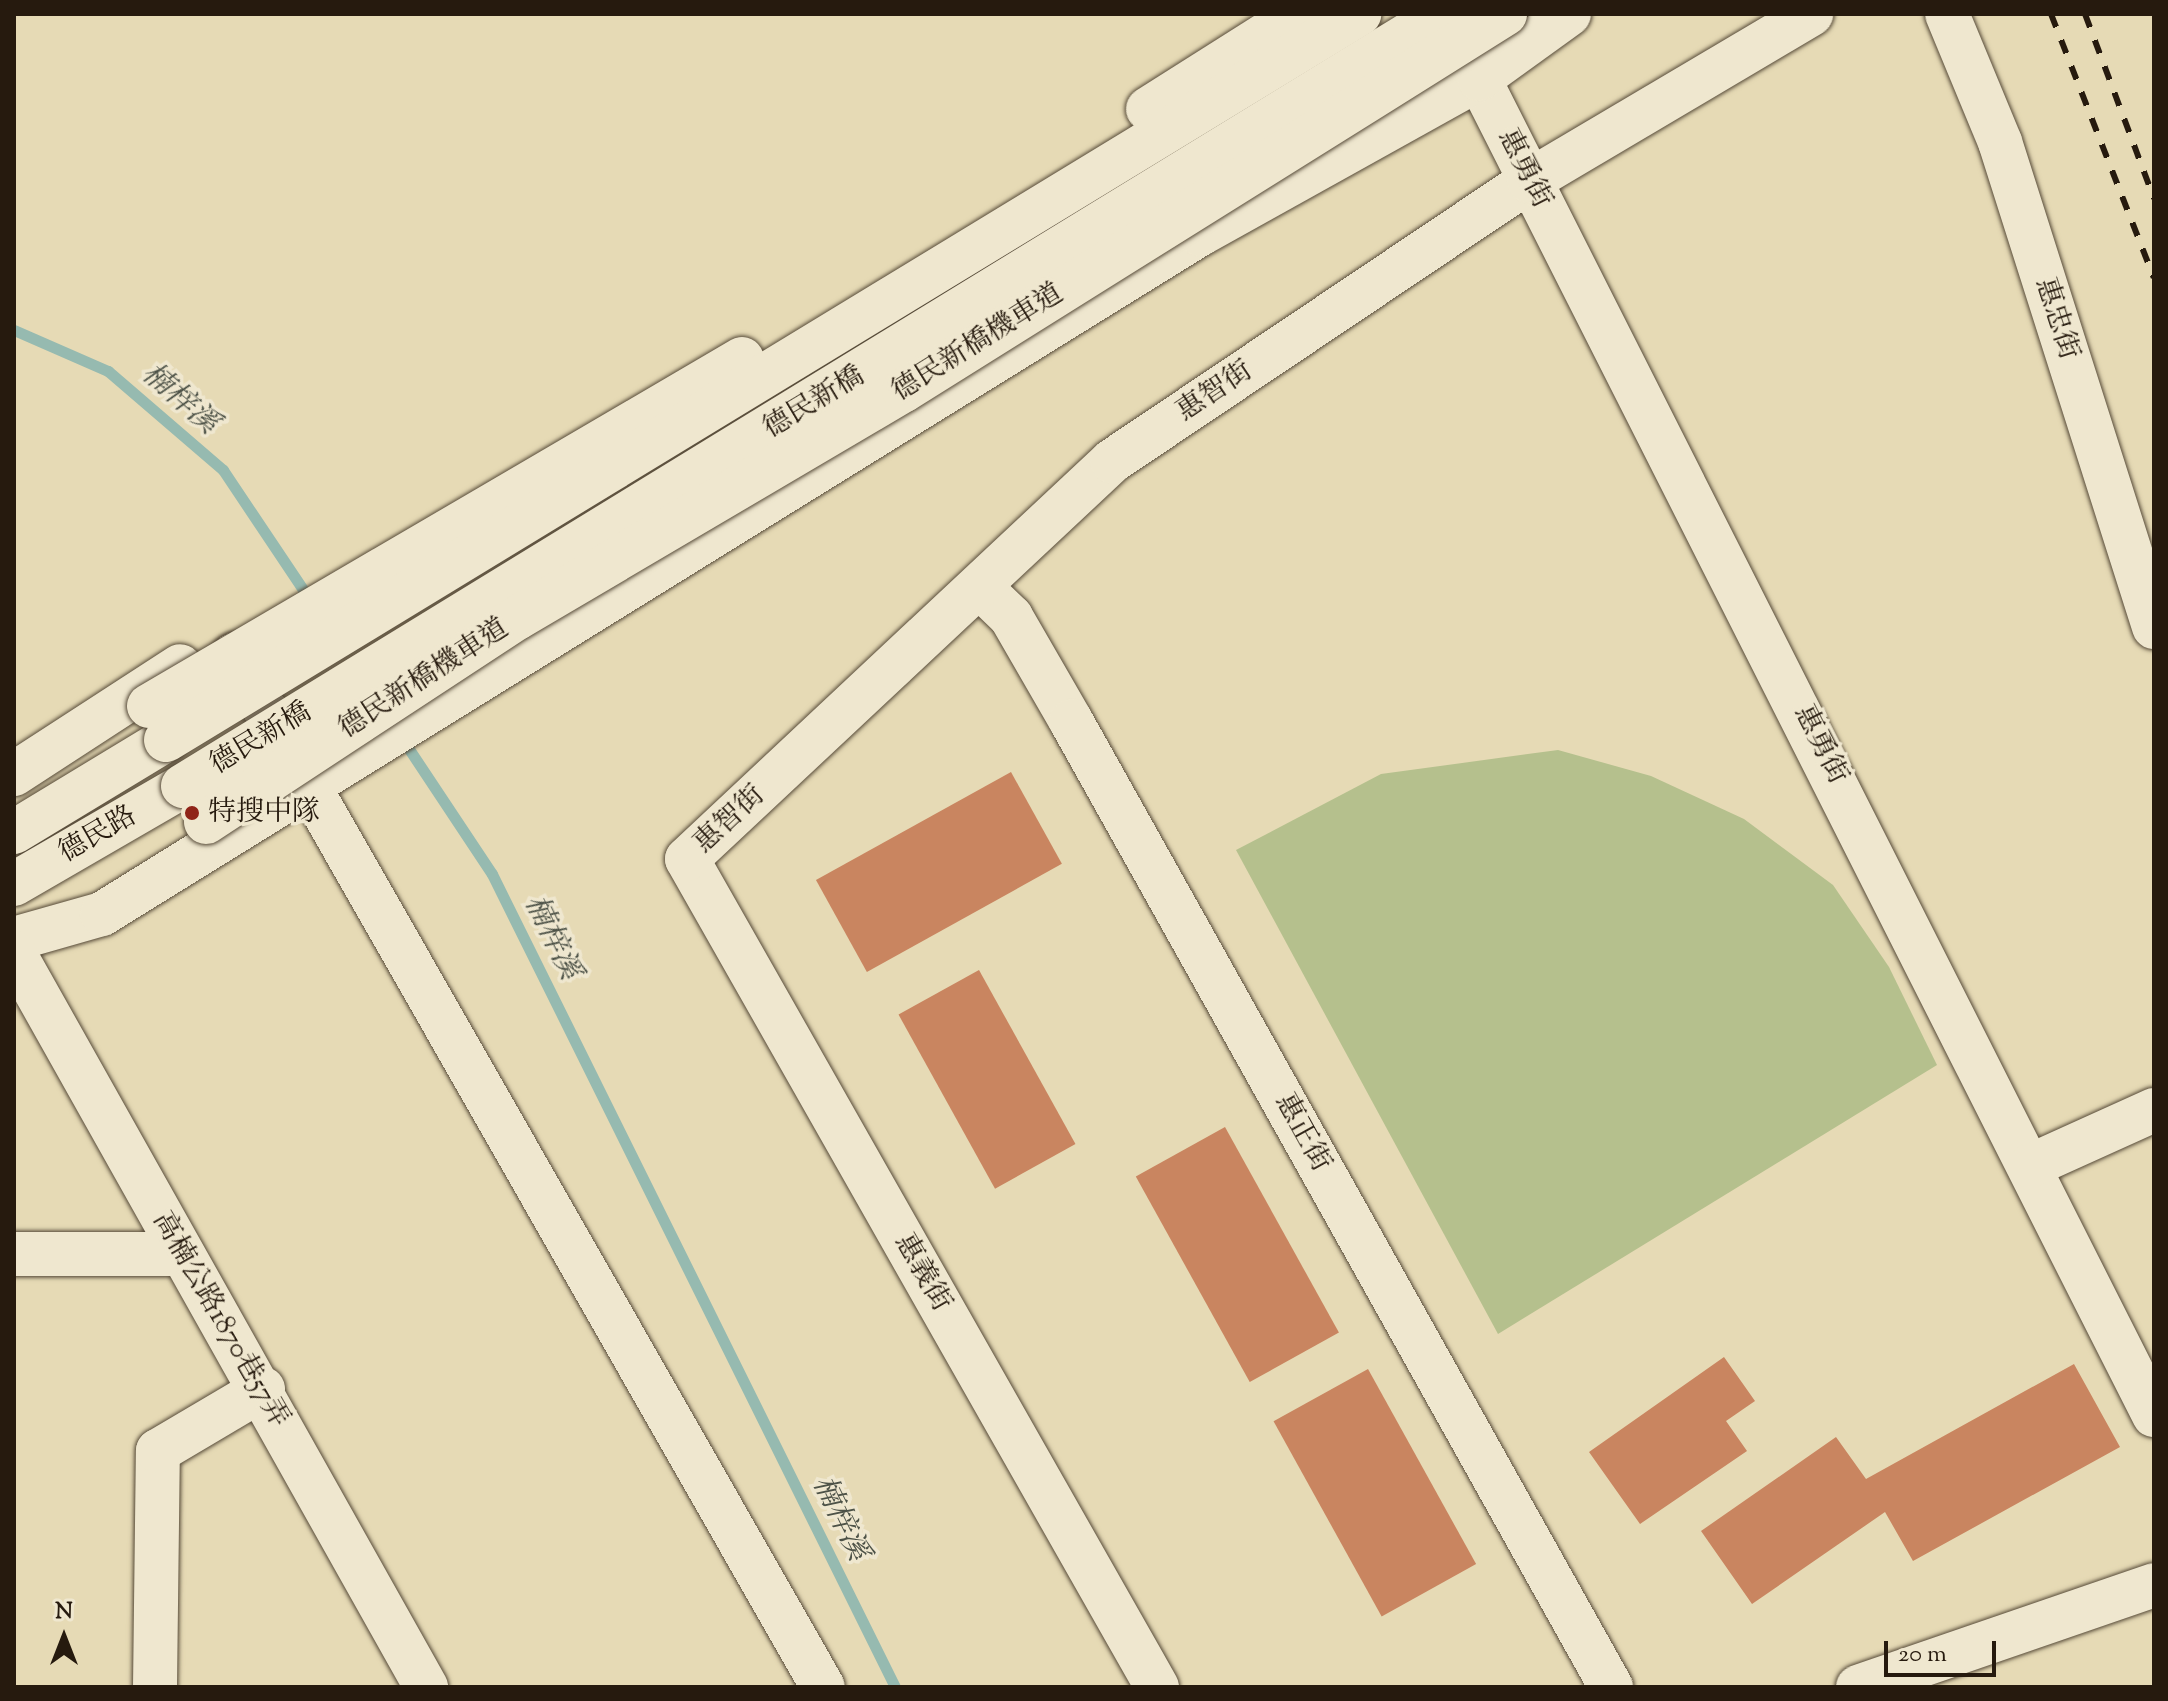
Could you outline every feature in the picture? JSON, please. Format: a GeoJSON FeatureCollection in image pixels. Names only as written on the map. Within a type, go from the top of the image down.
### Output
{"type":"FeatureCollection","features":[{"type":"Feature","properties":{"kind":"street"},"geometry":{"type":"LineString","coordinates":[[14,781],[158,723],[881,278],[1298,14]]}},
{"type":"Feature","properties":{"kind":"street","name":"德民新橋"},"geometry":{"type":"LineString","coordinates":[[158,723],[1359,14]]}},
{"type":"Feature","properties":{"kind":"street","name":"德民新橋"},"geometry":{"type":"LineString","coordinates":[[194,804],[1442,14]]}},
{"type":"Feature","properties":{"kind":"street","name":"德民新橋機車道"},"geometry":{"type":"LineString","coordinates":[[194,804],[904,390],[1505,14]]}},
{"type":"Feature","properties":{"kind":"street"},"geometry":{"type":"LineString","coordinates":[[33,931],[102,914],[330,778],[1200,234],[1479,79],[1569,14]]}},
{"type":"Feature","properties":{"kind":"street","name":"惠智街"},"geometry":{"type":"LineString","coordinates":[[687,859],[981,588],[1112,461],[1529,181],[1811,14]]}},
{"type":"Feature","properties":{"kind":"street","name":"惠忠街"},"geometry":{"type":"LineString","coordinates":[[1947,14],[2000,142],[2154,627]]}},
{"type":"Feature","properties":{"kind":"street","name":"惠勇街"},"geometry":{"type":"LineString","coordinates":[[1479,79],[2154,1415]]}},
{"type":"Feature","properties":{"kind":"street","name":"惠正街"},"geometry":{"type":"LineString","coordinates":[[981,588],[1011,617],[1064,708],[1611,1687]]}},
{"type":"Feature","properties":{"kind":"street"},"geometry":{"type":"LineString","coordinates":[[14,774],[223,638],[330,778],[823,1687]]}},
{"type":"Feature","properties":{"kind":"street","name":"德民路"},"geometry":{"type":"LineString","coordinates":[[14,832],[158,723]]}},
{"type":"Feature","properties":{"kind":"street"},"geometry":{"type":"LineString","coordinates":[[33,931],[194,804]]}},
{"type":"Feature","properties":{"kind":"street","name":"德民路"},"geometry":{"type":"LineString","coordinates":[[14,884],[194,804]]}},
{"type":"Feature","properties":{"kind":"street","name":"惠義街"},"geometry":{"type":"LineString","coordinates":[[687,859],[1157,1687]]}},
{"type":"Feature","properties":{"kind":"street","name":"高楠公路1870巷57弄"},"geometry":{"type":"LineString","coordinates":[[14,953],[180,1254],[263,1389],[426,1687]]}},
{"type":"Feature","properties":{"kind":"street"},"geometry":{"type":"LineString","coordinates":[[2030,1166],[2154,1110]]}},
{"type":"Feature","properties":{"kind":"street"},"geometry":{"type":"LineString","coordinates":[[14,1254],[180,1254]]}},
{"type":"Feature","properties":{"kind":"street"},"geometry":{"type":"LineString","coordinates":[[155,1687],[158,1451],[263,1389]]}},
{"type":"Feature","properties":{"kind":"street"},"geometry":{"type":"LineString","coordinates":[[1858,1687],[2154,1585]]}},
{"type":"Feature","properties":{"kind":"green space"},"geometry":{"type":"Polygon","coordinates":[[[1558,750],[1651,776],[1744,819],[1833,885],[1889,967],[1937,1065],[1498,1334],[1236,850],[1381,774],[1558,750]]]}},
{"type":"Feature","properties":{"kind":"building"},"geometry":{"type":"Polygon","coordinates":[[[1011,772],[1062,864],[867,972],[816,880],[1011,772]]]}},
{"type":"Feature","properties":{"kind":"building"},"geometry":{"type":"Polygon","coordinates":[[[979,970],[1075,1144],[995,1189],[899,1015],[979,970]]]}},
{"type":"Feature","properties":{"kind":"building"},"geometry":{"type":"Polygon","coordinates":[[[1225,1127],[1339,1333],[1250,1382],[1136,1176],[1225,1127]]]}},
{"type":"Feature","properties":{"kind":"building"},"geometry":{"type":"Polygon","coordinates":[[[1724,1357],[1755,1401],[1726,1421],[1747,1451],[1640,1524],[1589,1452],[1724,1357]]]}},
{"type":"Feature","properties":{"kind":"building"},"geometry":{"type":"Polygon","coordinates":[[[2074,1364],[2120,1447],[1913,1561],[1885,1512],[1752,1604],[1701,1531],[1836,1437],[1866,1479],[2074,1364]]]}},
{"type":"Feature","properties":{"kind":"building"},"geometry":{"type":"Polygon","coordinates":[[[1368,1369],[1476,1564],[1382,1616],[1274,1421],[1368,1369]]]}},
{"type":"Feature","properties":{"kind":"waterway","name":"楠梓溪"},"geometry":{"type":"LineString","coordinates":[[14,330],[108,371],[223,470],[310,600]]}},
{"type":"Feature","properties":{"kind":"waterway","name":"楠梓溪"},"geometry":{"type":"LineString","coordinates":[[401,737],[492,874],[895,1687]]}},
{"type":"Feature","properties":{"kind":"railway"},"geometry":{"type":"LineString","coordinates":[[2051,14],[2154,278]]}},
{"type":"Feature","properties":{"kind":"railway"},"geometry":{"type":"LineString","coordinates":[[2085,14],[2154,199]]}},
{"type":"Feature","properties":{"kind":"place","name":"特搜中隊"},"geometry":{"type":"Point","coordinates":[192,813]}}]}
